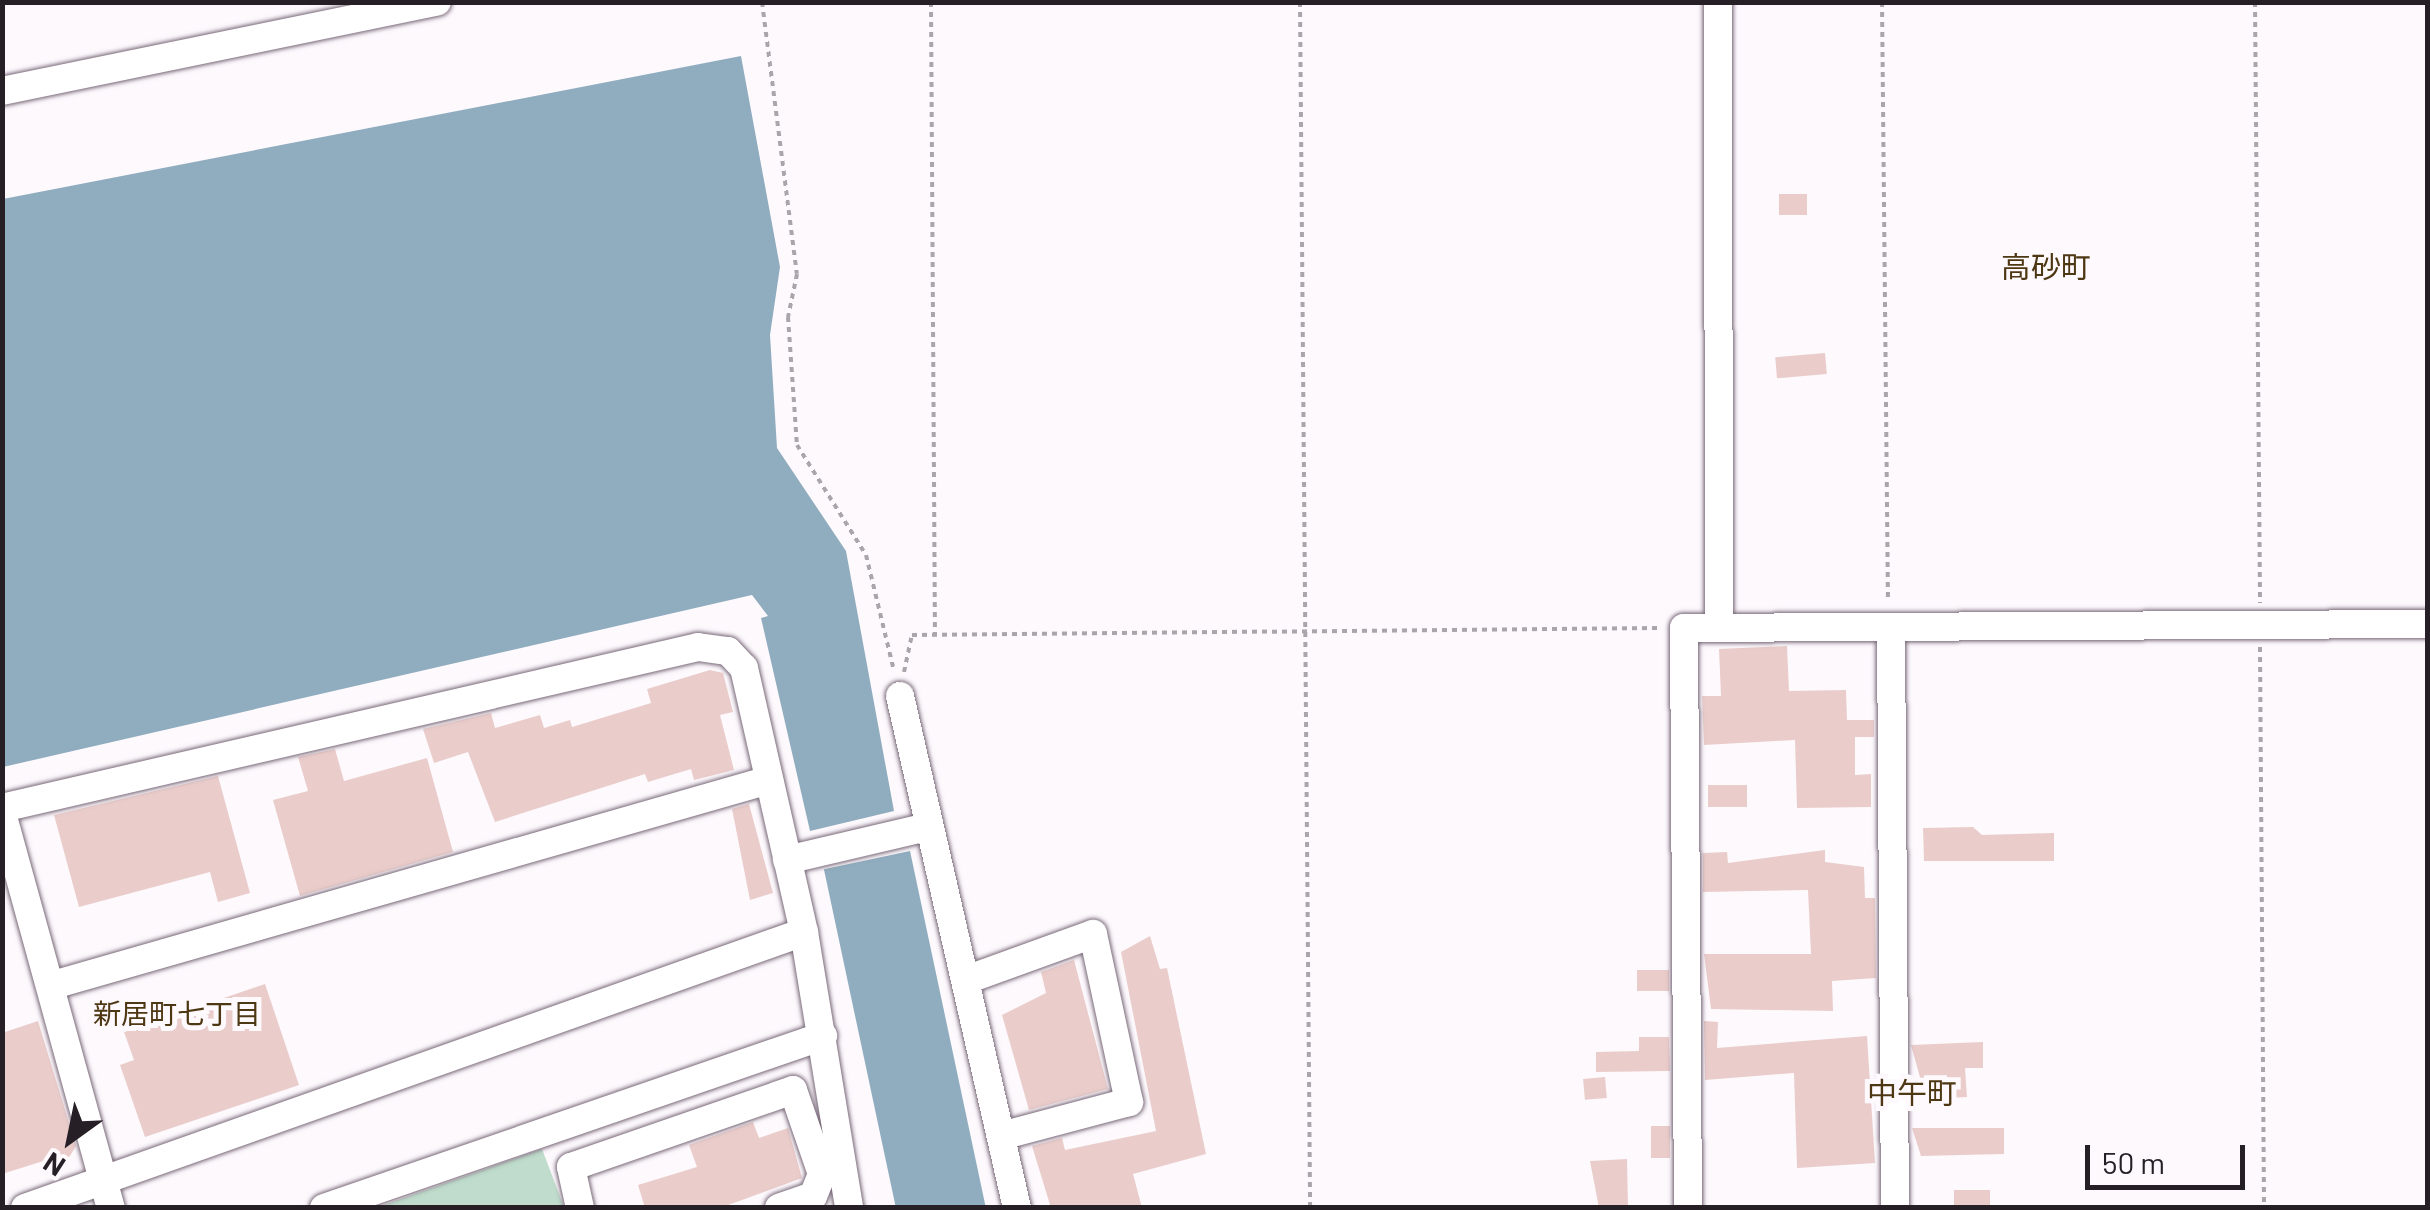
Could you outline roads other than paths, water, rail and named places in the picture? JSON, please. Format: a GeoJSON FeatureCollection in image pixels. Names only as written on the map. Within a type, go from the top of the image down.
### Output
{"type":"FeatureCollection","features":[{"type":"Feature","properties":{"kind":"street"},"geometry":{"type":"LineString","coordinates":[[2,91],[436,2]]}},
{"type":"Feature","properties":{"kind":"street"},"geometry":{"type":"LineString","coordinates":[[1718,2],[1719,626]]}},
{"type":"Feature","properties":{"kind":"street"},"geometry":{"type":"LineString","coordinates":[[1688,1208],[1684,628],[2428,624]]}},
{"type":"Feature","properties":{"kind":"street"},"geometry":{"type":"LineString","coordinates":[[1889,627],[1895,1208]]}},
{"type":"Feature","properties":{"kind":"street"},"geometry":{"type":"LineString","coordinates":[[112,1208],[2,810],[698,647],[728,651],[744,668],[804,932],[849,1208]]}},
{"type":"Feature","properties":{"kind":"street"},"geometry":{"type":"LineString","coordinates":[[900,696],[1017,1208]]}},
{"type":"Feature","properties":{"kind":"street"},"geometry":{"type":"LineString","coordinates":[[52,985],[769,780]]}},
{"type":"Feature","properties":{"kind":"street"},"geometry":{"type":"LineString","coordinates":[[787,860],[928,827]]}},
{"type":"Feature","properties":{"kind":"street"},"geometry":{"type":"LineString","coordinates":[[25,1208],[804,932]]}},
{"type":"Feature","properties":{"kind":"street"},"geometry":{"type":"LineString","coordinates":[[966,980],[1093,934],[1129,1102],[1001,1136]]}},
{"type":"Feature","properties":{"kind":"street"},"geometry":{"type":"LineString","coordinates":[[324,1208],[822,1036]]}},
{"type":"Feature","properties":{"kind":"street"},"geometry":{"type":"LineString","coordinates":[[720,1071],[735,1111]]}},
{"type":"Feature","properties":{"kind":"street"},"geometry":{"type":"LineString","coordinates":[[580,1208],[571,1167],[794,1090],[822,1174],[813,1196],[779,1208]]}},
{"type":"Feature","properties":{"kind":"water"},"geometry":{"type":"Polygon","coordinates":[[[741,56],[780,267],[770,335],[777,448],[846,551],[894,811],[810,831],[761,618],[768,616],[752,595],[3,767],[3,199],[741,56]]]}},
{"type":"Feature","properties":{"kind":"water"},"geometry":{"type":"Polygon","coordinates":[[[910,851],[986,1207],[896,1208],[824,869],[910,851]]]}},
{"type":"Feature","properties":{"kind":"district","name":"高砂町"},"geometry":{"type":"Point","coordinates":[2046,266]}},
{"type":"Feature","properties":{"kind":"district","name":"新居町七丁目"},"geometry":{"type":"Point","coordinates":[177,1013]}},
{"type":"Feature","properties":{"kind":"district","name":"中午町"},"geometry":{"type":"Point","coordinates":[1912,1092]}}]}
